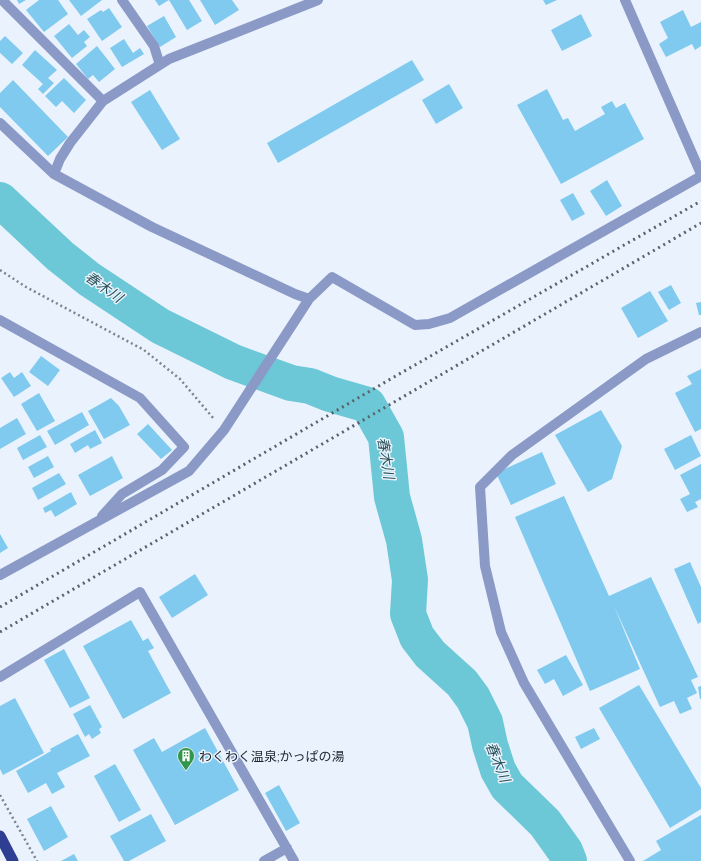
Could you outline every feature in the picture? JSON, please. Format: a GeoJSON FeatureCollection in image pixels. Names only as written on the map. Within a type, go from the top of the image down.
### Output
{"type":"FeatureCollection","features":[{"type":"Feature","properties":{"kind":"highway"},"geometry":{"type":"LineString","coordinates":[[0,836],[13,861]]}},
{"type":"Feature","properties":{"kind":"street"},"geometry":{"type":"LineString","coordinates":[[2,0],[102,102]]}},
{"type":"Feature","properties":{"kind":"street"},"geometry":{"type":"LineString","coordinates":[[122,0],[154,46],[160,65]]}},
{"type":"Feature","properties":{"kind":"street"},"geometry":{"type":"LineString","coordinates":[[54,174],[60,159],[70,143],[102,102],[169,59],[318,0]]}},
{"type":"Feature","properties":{"kind":"street"},"geometry":{"type":"LineString","coordinates":[[0,575],[189,471],[224,430],[307,303],[332,277],[415,326],[429,324],[450,318],[701,175],[625,0]]}},
{"type":"Feature","properties":{"kind":"street"},"geometry":{"type":"LineString","coordinates":[[0,123],[54,174],[152,227],[295,294],[307,303]]}},
{"type":"Feature","properties":{"kind":"street"},"geometry":{"type":"LineString","coordinates":[[0,320],[140,398],[184,446],[162,470],[122,494],[97,522]]}},
{"type":"Feature","properties":{"kind":"street"},"geometry":{"type":"LineString","coordinates":[[630,861],[524,683],[501,632],[486,566],[480,487],[512,454],[646,359],[701,332]]}},
{"type":"Feature","properties":{"kind":"street"},"geometry":{"type":"LineString","coordinates":[[0,677],[140,592],[294,861]]}},
{"type":"Feature","properties":{"kind":"street"},"geometry":{"type":"LineString","coordinates":[[264,861],[286,848]]}},
{"type":"Feature","properties":{"kind":"path"},"geometry":{"type":"LineString","coordinates":[[0,270],[26,287],[144,350],[180,379],[224,430]]}},
{"type":"Feature","properties":{"kind":"path"},"geometry":{"type":"LineString","coordinates":[[0,794],[37,861]]}},
{"type":"Feature","properties":{"kind":"building"},"geometry":{"type":"Polygon","coordinates":[[[17,0],[26,0],[19,4],[17,0]]]}},
{"type":"Feature","properties":{"kind":"building"},"geometry":{"type":"Polygon","coordinates":[[[39,0],[58,0],[68,14],[44,32],[26,10],[39,0]]]}},
{"type":"Feature","properties":{"kind":"building"},"geometry":{"type":"Polygon","coordinates":[[[69,0],[102,0],[81,16],[69,0]]]}},
{"type":"Feature","properties":{"kind":"building"},"geometry":{"type":"Polygon","coordinates":[[[155,0],[169,0],[159,6],[155,0]]]}},
{"type":"Feature","properties":{"kind":"building"},"geometry":{"type":"Polygon","coordinates":[[[169,0],[189,0],[202,21],[187,30],[169,0]]]}},
{"type":"Feature","properties":{"kind":"building"},"geometry":{"type":"Polygon","coordinates":[[[200,0],[232,0],[239,10],[215,25],[200,0]]]}},
{"type":"Feature","properties":{"kind":"building"},"geometry":{"type":"Polygon","coordinates":[[[543,0],[557,0],[546,5],[543,0]]]}},
{"type":"Feature","properties":{"kind":"building"},"geometry":{"type":"Polygon","coordinates":[[[109,8],[122,27],[102,41],[87,19],[101,10],[103,12],[109,8]]]}},
{"type":"Feature","properties":{"kind":"building"},"geometry":{"type":"Polygon","coordinates":[[[683,10],[691,27],[701,22],[701,46],[695,50],[692,44],[666,57],[659,44],[668,38],[660,22],[683,10]]]}},
{"type":"Feature","properties":{"kind":"building"},"geometry":{"type":"Polygon","coordinates":[[[581,14],[592,36],[562,51],[551,30],[581,14]]]}},
{"type":"Feature","properties":{"kind":"building"},"geometry":{"type":"Polygon","coordinates":[[[164,16],[176,37],[160,47],[147,26],[164,16]]]}},
{"type":"Feature","properties":{"kind":"building"},"geometry":{"type":"Polygon","coordinates":[[[69,24],[78,35],[84,30],[90,37],[84,42],[87,46],[72,58],[54,36],[69,24]]]}},
{"type":"Feature","properties":{"kind":"building"},"geometry":{"type":"Polygon","coordinates":[[[5,36],[23,53],[12,64],[0,53],[0,41],[5,36]]]}},
{"type":"Feature","properties":{"kind":"building"},"geometry":{"type":"Polygon","coordinates":[[[124,39],[133,53],[140,48],[144,54],[122,67],[110,48],[124,39]]]}},
{"type":"Feature","properties":{"kind":"building"},"geometry":{"type":"Polygon","coordinates":[[[97,46],[115,69],[99,82],[93,75],[88,79],[76,64],[97,46]]]}},
{"type":"Feature","properties":{"kind":"building"},"geometry":{"type":"Polygon","coordinates":[[[35,50],[57,70],[48,78],[54,83],[43,94],[38,89],[43,84],[22,65],[35,50]]]}},
{"type":"Feature","properties":{"kind":"building"},"geometry":{"type":"Polygon","coordinates":[[[412,60],[424,80],[278,163],[267,143],[412,60]]]}},
{"type":"Feature","properties":{"kind":"building"},"geometry":{"type":"Polygon","coordinates":[[[64,78],[86,100],[74,113],[62,101],[56,107],[45,96],[64,78]]]}},
{"type":"Feature","properties":{"kind":"building"},"geometry":{"type":"Polygon","coordinates":[[[13,80],[68,137],[48,156],[0,107],[0,93],[13,80]]]}},
{"type":"Feature","properties":{"kind":"building"},"geometry":{"type":"Polygon","coordinates":[[[449,84],[463,108],[436,124],[422,100],[449,84]]]}},
{"type":"Feature","properties":{"kind":"building"},"geometry":{"type":"Polygon","coordinates":[[[547,89],[563,120],[568,118],[575,131],[605,114],[601,107],[612,101],[616,108],[625,103],[644,139],[561,184],[517,105],[547,89]]]}},
{"type":"Feature","properties":{"kind":"building"},"geometry":{"type":"Polygon","coordinates":[[[150,90],[180,139],[162,150],[131,102],[150,90]]]}},
{"type":"Feature","properties":{"kind":"building"},"geometry":{"type":"Polygon","coordinates":[[[607,180],[622,206],[606,216],[590,191],[607,180]]]}},
{"type":"Feature","properties":{"kind":"building"},"geometry":{"type":"Polygon","coordinates":[[[573,193],[585,214],[572,221],[560,200],[573,193]]]}},
{"type":"Feature","properties":{"kind":"building"},"geometry":{"type":"Polygon","coordinates":[[[671,285],[681,303],[669,310],[658,292],[671,285]]]}},
{"type":"Feature","properties":{"kind":"building"},"geometry":{"type":"Polygon","coordinates":[[[650,291],[668,321],[638,338],[621,308],[650,291]]]}},
{"type":"Feature","properties":{"kind":"building"},"geometry":{"type":"Polygon","coordinates":[[[701,302],[701,315],[699,315],[696,303],[701,302]]]}},
{"type":"Feature","properties":{"kind":"building"},"geometry":{"type":"Polygon","coordinates":[[[41,356],[60,370],[48,386],[29,372],[41,356]]]}},
{"type":"Feature","properties":{"kind":"building"},"geometry":{"type":"Polygon","coordinates":[[[701,369],[701,429],[695,432],[675,393],[692,384],[687,376],[701,369]]]}},
{"type":"Feature","properties":{"kind":"building"},"geometry":{"type":"Polygon","coordinates":[[[10,372],[14,378],[22,372],[31,386],[14,397],[1,378],[10,372]]]}},
{"type":"Feature","properties":{"kind":"building"},"geometry":{"type":"Polygon","coordinates":[[[39,393],[55,421],[37,431],[21,404],[39,393]]]}},
{"type":"Feature","properties":{"kind":"building"},"geometry":{"type":"Polygon","coordinates":[[[111,398],[119,406],[130,425],[104,439],[88,411],[111,398]]]}},
{"type":"Feature","properties":{"kind":"building"},"geometry":{"type":"Polygon","coordinates":[[[601,410],[622,446],[612,479],[588,492],[555,435],[601,410]]]}},
{"type":"Feature","properties":{"kind":"building"},"geometry":{"type":"Polygon","coordinates":[[[82,412],[89,425],[55,445],[47,431],[82,412]]]}},
{"type":"Feature","properties":{"kind":"building"},"geometry":{"type":"Polygon","coordinates":[[[17,418],[26,434],[0,449],[0,428],[17,418]]]}},
{"type":"Feature","properties":{"kind":"building"},"geometry":{"type":"Polygon","coordinates":[[[148,424],[172,450],[161,459],[137,434],[148,424]]]}},
{"type":"Feature","properties":{"kind":"building"},"geometry":{"type":"Polygon","coordinates":[[[95,430],[102,443],[90,449],[88,445],[75,453],[70,444],[95,430]]]}},
{"type":"Feature","properties":{"kind":"building"},"geometry":{"type":"Polygon","coordinates":[[[40,435],[47,447],[23,460],[17,448],[40,435]]]}},
{"type":"Feature","properties":{"kind":"building"},"geometry":{"type":"Polygon","coordinates":[[[691,435],[701,456],[675,470],[664,449],[691,435]]]}},
{"type":"Feature","properties":{"kind":"building"},"geometry":{"type":"Polygon","coordinates":[[[542,452],[556,484],[511,505],[496,473],[542,452]]]}},
{"type":"Feature","properties":{"kind":"building"},"geometry":{"type":"Polygon","coordinates":[[[48,456],[54,467],[34,478],[28,467],[48,456]]]}},
{"type":"Feature","properties":{"kind":"building"},"geometry":{"type":"Polygon","coordinates":[[[112,456],[123,478],[90,496],[78,475],[112,456]]]}},
{"type":"Feature","properties":{"kind":"building"},"geometry":{"type":"Polygon","coordinates":[[[701,464],[701,499],[695,502],[698,507],[687,512],[680,499],[690,494],[680,475],[701,464]]]}},
{"type":"Feature","properties":{"kind":"building"},"geometry":{"type":"Polygon","coordinates":[[[59,473],[66,484],[38,500],[32,488],[59,473]]]}},
{"type":"Feature","properties":{"kind":"building"},"geometry":{"type":"Polygon","coordinates":[[[71,492],[77,504],[55,517],[51,510],[45,513],[43,508],[71,492]]]}},
{"type":"Feature","properties":{"kind":"building"},"geometry":{"type":"Polygon","coordinates":[[[564,496],[609,596],[651,577],[698,677],[691,680],[697,693],[687,698],[692,709],[680,714],[674,701],[660,707],[614,606],[640,669],[590,691],[515,517],[564,496]]]}},
{"type":"Feature","properties":{"kind":"building"},"geometry":{"type":"Polygon","coordinates":[[[0,534],[8,548],[0,553],[0,534]]]}},
{"type":"Feature","properties":{"kind":"building"},"geometry":{"type":"Polygon","coordinates":[[[690,562],[701,587],[701,622],[698,624],[674,569],[690,562]]]}},
{"type":"Feature","properties":{"kind":"building"},"geometry":{"type":"Polygon","coordinates":[[[195,574],[208,595],[172,618],[159,597],[195,574]]]}},
{"type":"Feature","properties":{"kind":"building"},"geometry":{"type":"Polygon","coordinates":[[[131,620],[143,641],[148,638],[154,648],[148,651],[171,693],[123,719],[83,646],[131,620]]]}},
{"type":"Feature","properties":{"kind":"building"},"geometry":{"type":"Polygon","coordinates":[[[64,649],[90,698],[70,708],[44,660],[64,649]]]}},
{"type":"Feature","properties":{"kind":"building"},"geometry":{"type":"Polygon","coordinates":[[[566,655],[583,685],[563,696],[554,679],[545,684],[537,670],[566,655]]]}},
{"type":"Feature","properties":{"kind":"building"},"geometry":{"type":"Polygon","coordinates":[[[639,685],[701,788],[701,809],[670,828],[599,708],[639,685]]]}},
{"type":"Feature","properties":{"kind":"building"},"geometry":{"type":"Polygon","coordinates":[[[701,686],[701,699],[700,699],[698,687],[701,686]]]}},
{"type":"Feature","properties":{"kind":"building"},"geometry":{"type":"Polygon","coordinates":[[[15,698],[44,753],[3,775],[0,769],[0,706],[15,698]]]}},
{"type":"Feature","properties":{"kind":"building"},"geometry":{"type":"Polygon","coordinates":[[[90,705],[102,727],[99,729],[101,733],[92,739],[89,734],[85,737],[73,714],[90,705]]]}},
{"type":"Feature","properties":{"kind":"building","name":"わくわく温泉;かっぱの湯"},"geometry":{"type":"Polygon","coordinates":[[[205,728],[239,790],[175,825],[133,750],[154,738],[162,752],[205,728]]]}},
{"type":"Feature","properties":{"kind":"building"},"geometry":{"type":"Polygon","coordinates":[[[594,728],[600,739],[581,749],[575,737],[594,728]]]}},
{"type":"Feature","properties":{"kind":"building"},"geometry":{"type":"Polygon","coordinates":[[[78,734],[90,756],[57,773],[65,787],[52,794],[46,783],[28,793],[16,771],[51,751],[50,749],[78,734]]]}},
{"type":"Feature","properties":{"kind":"building"},"geometry":{"type":"Polygon","coordinates":[[[115,764],[141,810],[119,822],[94,776],[115,764]]]}},
{"type":"Feature","properties":{"kind":"building"},"geometry":{"type":"Polygon","coordinates":[[[279,785],[300,823],[286,831],[265,793],[279,785]]]}},
{"type":"Feature","properties":{"kind":"building"},"geometry":{"type":"Polygon","coordinates":[[[51,806],[68,837],[44,851],[27,819],[51,806]]]}},
{"type":"Feature","properties":{"kind":"building"},"geometry":{"type":"Polygon","coordinates":[[[151,814],[166,841],[129,861],[124,861],[110,836],[151,814]]]}},
{"type":"Feature","properties":{"kind":"building"},"geometry":{"type":"Polygon","coordinates":[[[701,815],[701,861],[643,861],[661,850],[656,841],[701,815]]]}},
{"type":"Feature","properties":{"kind":"building"},"geometry":{"type":"Polygon","coordinates":[[[74,854],[78,861],[61,861],[74,854]]]}},
{"type":"Feature","properties":{"kind":"waterway","name":"春木川"},"geometry":{"type":"LineString","coordinates":[[0,200],[60,256],[89,279],[160,326],[233,362],[291,383],[310,386],[330,394],[368,405],[386,437],[392,497],[404,540],[410,580],[408,614],[417,637],[430,654],[462,683],[473,698],[485,722],[498,770],[507,786],[545,823],[565,851],[569,861]]}},
{"type":"Feature","properties":{"kind":"railway"},"geometry":{"type":"LineString","coordinates":[[0,607],[394,377],[701,201]]}},
{"type":"Feature","properties":{"kind":"railway"},"geometry":{"type":"LineString","coordinates":[[0,632],[701,223]]}},
{"type":"Feature","properties":{"kind":"place","name":"わくわく温泉;かっぱの湯"},"geometry":{"type":"Point","coordinates":[186,771]}}]}
